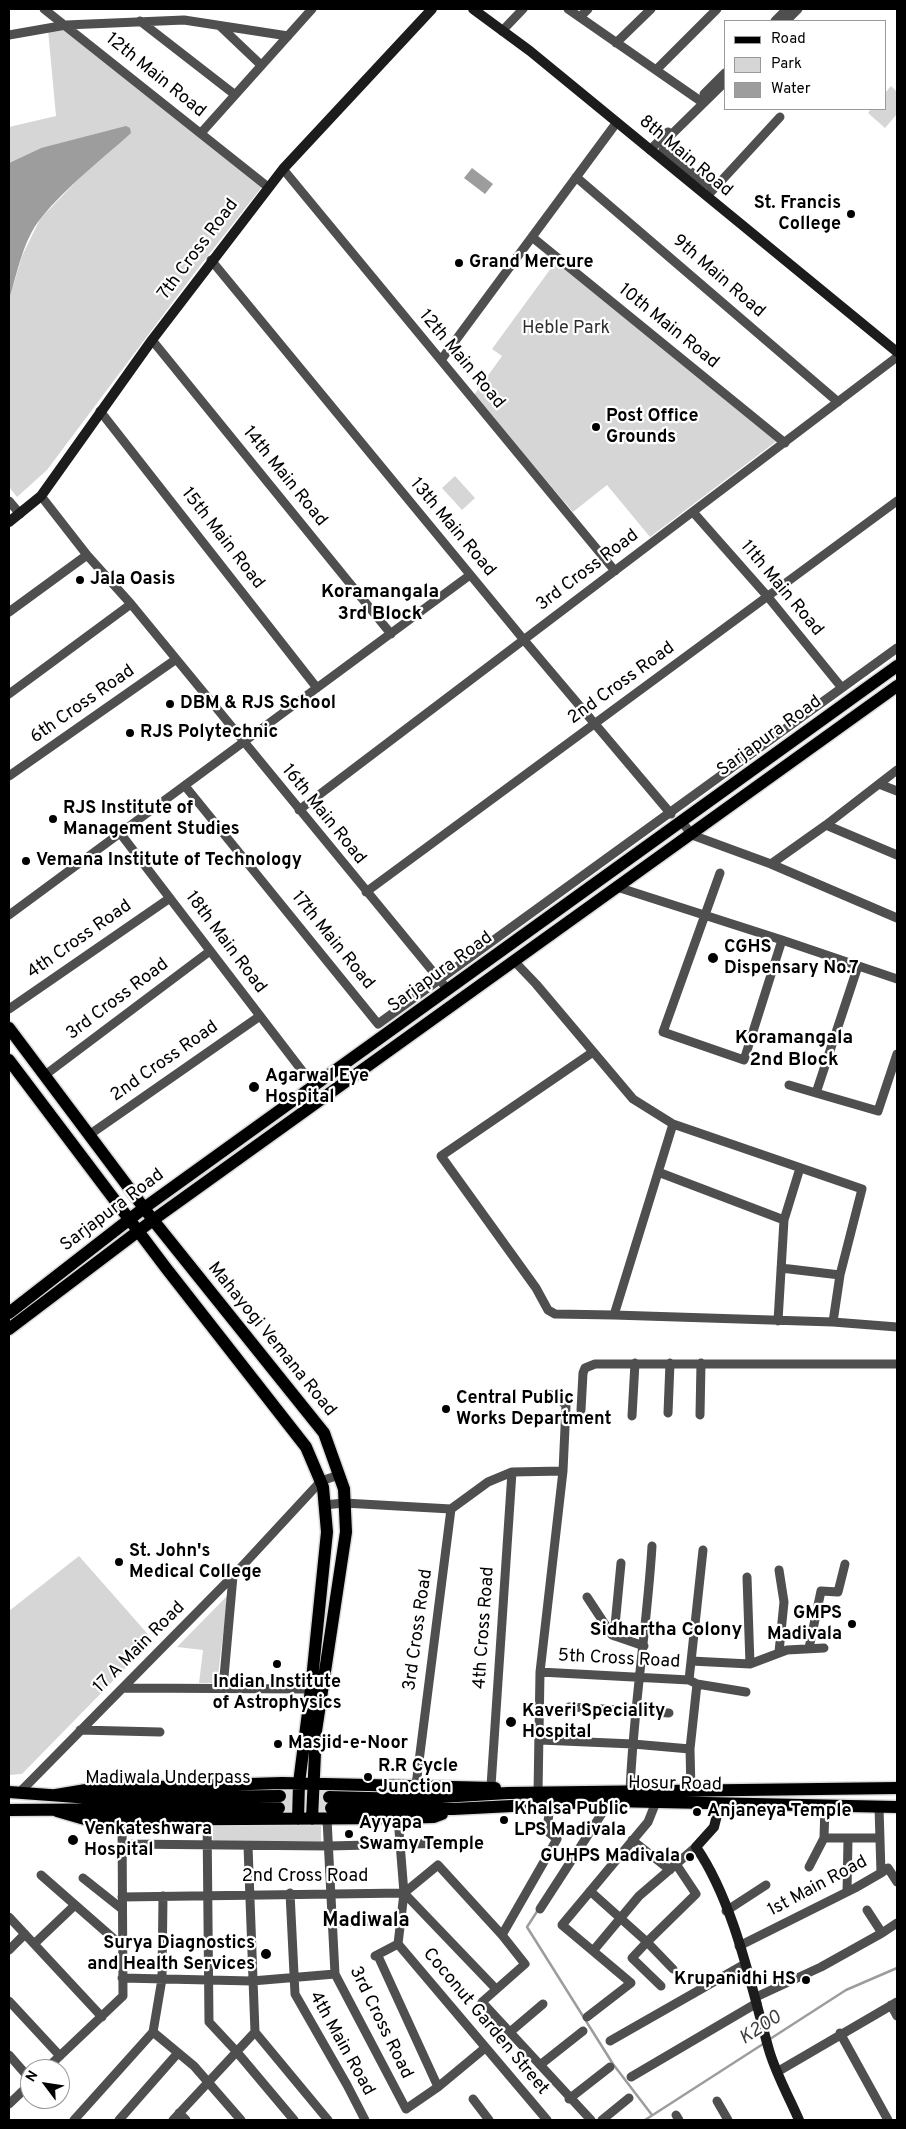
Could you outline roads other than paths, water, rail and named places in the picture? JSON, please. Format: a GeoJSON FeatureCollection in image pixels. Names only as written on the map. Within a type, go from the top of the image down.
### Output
{"type":"FeatureCollection","features":[{"type":"Feature","properties":{"kind":"main road","name":"Sarjapura Road"},"geometry":{"type":"LineString","coordinates":[[9,1313],[144,1208],[897,666]]}},
{"type":"Feature","properties":{"kind":"main road","name":"Sarjapura Road"},"geometry":{"type":"LineString","coordinates":[[9,1329],[153,1220],[897,686]]}},
{"type":"Feature","properties":{"kind":"main road","name":"Mahayogi Vemana Road"},"geometry":{"type":"LineString","coordinates":[[9,1028],[153,1220],[324,1433],[339,1475],[344,1503],[346,1532],[316,1731],[312,1784],[312,1819]]}},
{"type":"Feature","properties":{"kind":"main road","name":"Mahayogi Vemana Road"},"geometry":{"type":"LineString","coordinates":[[9,1060],[306,1447],[321,1481],[327,1532],[311,1689],[299,1783],[298,1819]]}},
{"type":"Feature","properties":{"kind":"main road"},"geometry":{"type":"LineString","coordinates":[[15,1792],[56,1795],[92,1789],[299,1783],[491,1786],[508,1793]]}},
{"type":"Feature","properties":{"kind":"main road","name":"Hosur Road"},"geometry":{"type":"LineString","coordinates":[[508,1793],[897,1788]]}},
{"type":"Feature","properties":{"kind":"main road"},"geometry":{"type":"LineString","coordinates":[[9,1810],[56,1811],[88,1820],[312,1819],[329,1808],[408,1799],[508,1793]]}},
{"type":"Feature","properties":{"kind":"main road","name":"Madiwala Underpass"},"geometry":{"type":"LineString","coordinates":[[56,1795],[90,1798],[279,1802],[56,1811]]}},
{"type":"Feature","properties":{"kind":"main road","name":"Hosur Road"},"geometry":{"type":"LineString","coordinates":[[453,1809],[610,1801],[897,1807]]}},
{"type":"Feature","properties":{"kind":"main road"},"geometry":{"type":"LineString","coordinates":[[329,1808],[453,1809]]}},
{"type":"Feature","properties":{"kind":"main road"},"geometry":{"type":"LineString","coordinates":[[329,1808],[398,1818],[434,1817],[453,1809]]}},
{"type":"Feature","properties":{"kind":"street","name":"12th Main Road"},"geometry":{"type":"LineString","coordinates":[[44,9],[268,187]]}},
{"type":"Feature","properties":{"kind":"street"},"geometry":{"type":"LineString","coordinates":[[201,133],[312,9]]}},
{"type":"Feature","properties":{"kind":"street","name":"7th Cross Road"},"geometry":{"type":"LineString","coordinates":[[9,522],[42,496],[100,411],[211,260],[268,187],[432,9]]}},
{"type":"Feature","properties":{"kind":"street","name":"8th Main Road"},"geometry":{"type":"LineString","coordinates":[[473,9],[650,150],[710,193],[897,352]]}},
{"type":"Feature","properties":{"kind":"street"},"geometry":{"type":"LineString","coordinates":[[502,31],[523,9]]}},
{"type":"Feature","properties":{"kind":"street"},"geometry":{"type":"LineString","coordinates":[[568,9],[699,100]]}},
{"type":"Feature","properties":{"kind":"street"},"geometry":{"type":"LineString","coordinates":[[580,17],[588,9]]}},
{"type":"Feature","properties":{"kind":"street"},"geometry":{"type":"LineString","coordinates":[[616,42],[651,9]]}},
{"type":"Feature","properties":{"kind":"street"},"geometry":{"type":"LineString","coordinates":[[656,70],[717,9]]}},
{"type":"Feature","properties":{"kind":"street"},"geometry":{"type":"LineString","coordinates":[[786,15],[798,9]]}},
{"type":"Feature","properties":{"kind":"street"},"geometry":{"type":"LineString","coordinates":[[9,36],[66,25],[184,20],[288,36]]}},
{"type":"Feature","properties":{"kind":"street"},"geometry":{"type":"LineString","coordinates":[[140,22],[234,94]]}},
{"type":"Feature","properties":{"kind":"street"},"geometry":{"type":"LineString","coordinates":[[219,25],[261,65]]}},
{"type":"Feature","properties":{"kind":"street"},"geometry":{"type":"LineString","coordinates":[[724,74],[715,88],[671,135],[664,150],[710,193],[780,117]]}},
{"type":"Feature","properties":{"kind":"street"},"geometry":{"type":"LineString","coordinates":[[650,150],[699,100],[724,83]]}},
{"type":"Feature","properties":{"kind":"street"},"geometry":{"type":"LineString","coordinates":[[441,360],[617,122]]}},
{"type":"Feature","properties":{"kind":"street","name":"12th Main Road"},"geometry":{"type":"LineString","coordinates":[[283,169],[615,571]]}},
{"type":"Feature","properties":{"kind":"street","name":"9th Main Road"},"geometry":{"type":"LineString","coordinates":[[576,177],[838,402]]}},
{"type":"Feature","properties":{"kind":"street","name":"10th Main Road"},"geometry":{"type":"LineString","coordinates":[[532,237],[785,443]]}},
{"type":"Feature","properties":{"kind":"street","name":"13th Main Road"},"geometry":{"type":"LineString","coordinates":[[211,260],[470,575],[671,814]]}},
{"type":"Feature","properties":{"kind":"street","name":"14th Main Road"},"geometry":{"type":"LineString","coordinates":[[152,340],[391,634]]}},
{"type":"Feature","properties":{"kind":"street","name":"3rd Cross Road"},"geometry":{"type":"LineString","coordinates":[[299,810],[897,357]]}},
{"type":"Feature","properties":{"kind":"street","name":"15th Main Road"},"geometry":{"type":"LineString","coordinates":[[100,411],[318,688]]}},
{"type":"Feature","properties":{"kind":"street","name":"16th Main Road"},"geometry":{"type":"LineString","coordinates":[[42,496],[87,555],[132,604],[175,660],[448,990]]}},
{"type":"Feature","properties":{"kind":"street"},"geometry":{"type":"LineString","coordinates":[[9,501],[20,514]]}},
{"type":"Feature","properties":{"kind":"street","name":"2nd Cross Road"},"geometry":{"type":"LineString","coordinates":[[366,892],[897,502]]}},
{"type":"Feature","properties":{"kind":"street","name":"11th Main Road"},"geometry":{"type":"LineString","coordinates":[[693,512],[768,597],[842,688]]}},
{"type":"Feature","properties":{"kind":"street"},"geometry":{"type":"LineString","coordinates":[[9,612],[87,555]]}},
{"type":"Feature","properties":{"kind":"street"},"geometry":{"type":"LineString","coordinates":[[9,915],[470,575]]}},
{"type":"Feature","properties":{"kind":"street"},"geometry":{"type":"LineString","coordinates":[[9,694],[132,604]]}},
{"type":"Feature","properties":{"kind":"street","name":"Sarjapura Road"},"geometry":{"type":"LineString","coordinates":[[378,1024],[438,979],[671,814],[897,648]]}},
{"type":"Feature","properties":{"kind":"street","name":"6th Cross Road"},"geometry":{"type":"LineString","coordinates":[[9,776],[175,660]]}},
{"type":"Feature","properties":{"kind":"street"},"geometry":{"type":"LineString","coordinates":[[771,864],[826,826],[897,770]]}},
{"type":"Feature","properties":{"kind":"street"},"geometry":{"type":"LineString","coordinates":[[879,784],[897,791]]}},
{"type":"Feature","properties":{"kind":"street","name":"17th Main Road"},"geometry":{"type":"LineString","coordinates":[[185,786],[378,1024]]}},
{"type":"Feature","properties":{"kind":"street"},"geometry":{"type":"LineString","coordinates":[[682,822],[692,834],[771,864],[897,918]]}},
{"type":"Feature","properties":{"kind":"street"},"geometry":{"type":"LineString","coordinates":[[826,826],[897,855]]}},
{"type":"Feature","properties":{"kind":"street","name":"18th Main Road"},"geometry":{"type":"LineString","coordinates":[[120,833],[314,1086]]}},
{"type":"Feature","properties":{"kind":"street"},"geometry":{"type":"LineString","coordinates":[[720,873],[663,1032],[744,1060],[782,940]]}},
{"type":"Feature","properties":{"kind":"street"},"geometry":{"type":"LineString","coordinates":[[617,887],[897,979]]}},
{"type":"Feature","properties":{"kind":"street","name":"4th Cross Road"},"geometry":{"type":"LineString","coordinates":[[9,1009],[170,898]]}},
{"type":"Feature","properties":{"kind":"street","name":"3rd Cross Road"},"geometry":{"type":"LineString","coordinates":[[45,1075],[210,951]]}},
{"type":"Feature","properties":{"kind":"street"},"geometry":{"type":"LineString","coordinates":[[514,962],[536,984],[633,1099],[673,1124],[862,1189],[840,1275],[833,1322]]}},
{"type":"Feature","properties":{"kind":"street"},"geometry":{"type":"LineString","coordinates":[[816,1092],[858,966]]}},
{"type":"Feature","properties":{"kind":"street","name":"2nd Cross Road"},"geometry":{"type":"LineString","coordinates":[[89,1135],[260,1016]]}},
{"type":"Feature","properties":{"kind":"street"},"geometry":{"type":"LineString","coordinates":[[594,1052],[441,1156],[536,1288],[548,1310],[555,1314],[833,1322],[897,1326]]}},
{"type":"Feature","properties":{"kind":"street"},"geometry":{"type":"LineString","coordinates":[[790,1085],[878,1111],[897,1054]]}},
{"type":"Feature","properties":{"kind":"street"},"geometry":{"type":"LineString","coordinates":[[614,1315],[673,1124]]}},
{"type":"Feature","properties":{"kind":"street"},"geometry":{"type":"LineString","coordinates":[[778,1321],[784,1220],[800,1168]]}},
{"type":"Feature","properties":{"kind":"street"},"geometry":{"type":"LineString","coordinates":[[658,1172],[784,1220]]}},
{"type":"Feature","properties":{"kind":"street"},"geometry":{"type":"LineString","coordinates":[[781,1268],[840,1275]]}},
{"type":"Feature","properties":{"kind":"street"},"geometry":{"type":"LineString","coordinates":[[581,1410],[582,1373],[585,1368],[605,1362],[897,1364]]}},
{"type":"Feature","properties":{"kind":"street"},"geometry":{"type":"LineString","coordinates":[[632,1416],[635,1363]]}},
{"type":"Feature","properties":{"kind":"street"},"geometry":{"type":"LineString","coordinates":[[668,1413],[670,1363]]}},
{"type":"Feature","properties":{"kind":"street"},"geometry":{"type":"LineString","coordinates":[[700,1415],[701,1363]]}},
{"type":"Feature","properties":{"kind":"street","name":"5th Cross Road"},"geometry":{"type":"LineString","coordinates":[[547,1394],[559,1397],[566,1406],[563,1470],[540,1672],[693,1682],[746,1692]]}},
{"type":"Feature","properties":{"kind":"street"},"geometry":{"type":"LineString","coordinates":[[324,1505],[344,1503],[451,1509],[488,1482],[512,1472],[563,1470]]}},
{"type":"Feature","properties":{"kind":"street","name":"4th Cross Road"},"geometry":{"type":"LineString","coordinates":[[491,1786],[512,1472]]}},
{"type":"Feature","properties":{"kind":"street"},"geometry":{"type":"LineString","coordinates":[[321,1481],[339,1475]]}},
{"type":"Feature","properties":{"kind":"street","name":"17 A Main Road"},"geometry":{"type":"LineString","coordinates":[[15,1792],[124,1688],[233,1576],[321,1481]]}},
{"type":"Feature","properties":{"kind":"street","name":"3rd Cross Road"},"geometry":{"type":"LineString","coordinates":[[416,1785],[451,1509]]}},
{"type":"Feature","properties":{"kind":"street"},"geometry":{"type":"LineString","coordinates":[[630,1792],[652,1546]]}},
{"type":"Feature","properties":{"kind":"street"},"geometry":{"type":"LineString","coordinates":[[691,1791],[690,1749],[693,1682],[691,1661],[703,1550]]}},
{"type":"Feature","properties":{"kind":"street"},"geometry":{"type":"LineString","coordinates":[[614,1636],[621,1563]]}},
{"type":"Feature","properties":{"kind":"street"},"geometry":{"type":"LineString","coordinates":[[809,1648],[821,1591],[838,1592],[845,1564]]}},
{"type":"Feature","properties":{"kind":"street"},"geometry":{"type":"LineString","coordinates":[[779,1570],[784,1602],[779,1652]]}},
{"type":"Feature","properties":{"kind":"street"},"geometry":{"type":"LineString","coordinates":[[223,1688],[233,1576]]}},
{"type":"Feature","properties":{"kind":"street"},"geometry":{"type":"LineString","coordinates":[[747,1577],[750,1664]]}},
{"type":"Feature","properties":{"kind":"street"},"geometry":{"type":"LineString","coordinates":[[587,1597],[614,1636],[644,1646]]}},
{"type":"Feature","properties":{"kind":"street"},"geometry":{"type":"LineString","coordinates":[[691,1661],[750,1664],[787,1650],[824,1648]]}},
{"type":"Feature","properties":{"kind":"street"},"geometry":{"type":"LineString","coordinates":[[538,1793],[540,1672]]}},
{"type":"Feature","properties":{"kind":"street"},"geometry":{"type":"LineString","coordinates":[[124,1688],[311,1689]]}},
{"type":"Feature","properties":{"kind":"street"},"geometry":{"type":"LineString","coordinates":[[569,1707],[669,1713]]}},
{"type":"Feature","properties":{"kind":"street"},"geometry":{"type":"LineString","coordinates":[[80,1730],[160,1732]]}},
{"type":"Feature","properties":{"kind":"street"},"geometry":{"type":"LineString","coordinates":[[540,1740],[633,1744],[690,1749]]}},
{"type":"Feature","properties":{"kind":"street"},"geometry":{"type":"LineString","coordinates":[[540,1909],[610,1801]]}},
{"type":"Feature","properties":{"kind":"street"},"geometry":{"type":"LineString","coordinates":[[586,2017],[630,1983],[562,1925],[648,1822],[656,1802]]}},
{"type":"Feature","properties":{"kind":"street"},"geometry":{"type":"LineString","coordinates":[[593,1951],[647,1889],[696,1847],[714,1827],[720,1803]]}},
{"type":"Feature","properties":{"kind":"street"},"geometry":{"type":"LineString","coordinates":[[502,1935],[557,1839],[547,1831],[550,1804]]}},
{"type":"Feature","properties":{"kind":"street"},"geometry":{"type":"LineString","coordinates":[[810,1867],[824,1838],[825,1805]]}},
{"type":"Feature","properties":{"kind":"street","name":"1st Main Road"},"geometry":{"type":"LineString","coordinates":[[739,1946],[881,1873],[879,1807]]}},
{"type":"Feature","properties":{"kind":"street","name":"3rd Cross Road"},"geometry":{"type":"LineString","coordinates":[[329,1808],[330,1894],[335,1974],[406,2109],[438,2087],[485,2048]]}},
{"type":"Feature","properties":{"kind":"street"},"geometry":{"type":"LineString","coordinates":[[207,1818],[209,2022],[294,2120]]}},
{"type":"Feature","properties":{"kind":"street"},"geometry":{"type":"LineString","coordinates":[[398,1818],[404,1893],[402,1920],[398,1944],[376,1956],[438,2087]]}},
{"type":"Feature","properties":{"kind":"street"},"geometry":{"type":"LineString","coordinates":[[57,2059],[123,1996],[122,1819]]}},
{"type":"Feature","properties":{"kind":"street"},"geometry":{"type":"LineString","coordinates":[[824,1838],[879,1838]]}},
{"type":"Feature","properties":{"kind":"street"},"geometry":{"type":"LineString","coordinates":[[847,1892],[848,1839]]}},
{"type":"Feature","properties":{"kind":"street"},"geometry":{"type":"LineString","coordinates":[[632,1840],[673,1867],[696,1894],[632,1958],[661,1986]]}},
{"type":"Feature","properties":{"kind":"street"},"geometry":{"type":"LineString","coordinates":[[122,1844],[329,1846],[451,1843]]}},
{"type":"Feature","properties":{"kind":"street"},"geometry":{"type":"LineString","coordinates":[[248,1846],[248,1894],[255,2032],[328,2120]]}},
{"type":"Feature","properties":{"kind":"street"},"geometry":{"type":"LineString","coordinates":[[696,1847],[710,1868],[757,2000],[777,2072],[799,2120]]}},
{"type":"Feature","properties":{"kind":"street"},"geometry":{"type":"LineString","coordinates":[[404,1893],[438,1865],[526,1964],[482,2002],[569,2099],[591,2120]]}},
{"type":"Feature","properties":{"kind":"street"},"geometry":{"type":"LineString","coordinates":[[881,1873],[888,1868],[897,1882]]}},
{"type":"Feature","properties":{"kind":"street"},"geometry":{"type":"LineString","coordinates":[[41,1875],[122,1946]]}},
{"type":"Feature","properties":{"kind":"street"},"geometry":{"type":"LineString","coordinates":[[83,1878],[122,1909]]}},
{"type":"Feature","properties":{"kind":"street"},"geometry":{"type":"LineString","coordinates":[[726,1911],[766,1885]]}},
{"type":"Feature","properties":{"kind":"street"},"geometry":{"type":"LineString","coordinates":[[590,1891],[647,1942],[673,1970]]}},
{"type":"Feature","properties":{"kind":"street","name":"4th Main Road"},"geometry":{"type":"LineString","coordinates":[[290,1893],[292,1979],[296,1998],[347,2085],[365,2120]]}},
{"type":"Feature","properties":{"kind":"street"},"geometry":{"type":"LineString","coordinates":[[404,1893],[496,1989]]}},
{"type":"Feature","properties":{"kind":"street","name":"2nd Cross Road"},"geometry":{"type":"LineString","coordinates":[[122,1897],[207,1894],[404,1893]]}},
{"type":"Feature","properties":{"kind":"street"},"geometry":{"type":"LineString","coordinates":[[74,2120],[153,2032],[162,1979],[163,1896]]}},
{"type":"Feature","properties":{"kind":"street"},"geometry":{"type":"LineString","coordinates":[[34,1944],[75,1905]]}},
{"type":"Feature","properties":{"kind":"street"},"geometry":{"type":"LineString","coordinates":[[867,1910],[882,1933]]}},
{"type":"Feature","properties":{"kind":"street"},"geometry":{"type":"LineString","coordinates":[[9,1917],[102,2017]]}},
{"type":"Feature","properties":{"kind":"street"},"geometry":{"type":"LineString","coordinates":[[332,1923],[402,1920]]}},
{"type":"Feature","properties":{"kind":"street"},"geometry":{"type":"LineString","coordinates":[[632,2077],[757,2000],[821,1967],[897,1923]]}},
{"type":"Feature","properties":{"kind":"street"},"geometry":{"type":"LineString","coordinates":[[9,1950],[25,1934]]}},
{"type":"Feature","properties":{"kind":"street","name":"Coconut Garden Street"},"geometry":{"type":"LineString","coordinates":[[398,1944],[547,2120]]}},
{"type":"Feature","properties":{"kind":"street"},"geometry":{"type":"LineString","coordinates":[[610,2041],[745,1964]]}},
{"type":"Feature","properties":{"kind":"street"},"geometry":{"type":"LineString","coordinates":[[122,1978],[252,1980],[292,1979],[335,1974]]}},
{"type":"Feature","properties":{"kind":"street"},"geometry":{"type":"LineString","coordinates":[[9,2001],[60,2056]]}},
{"type":"Feature","properties":{"kind":"street"},"geometry":{"type":"LineString","coordinates":[[777,2072],[840,2033],[894,2003],[897,2016]]}},
{"type":"Feature","properties":{"kind":"street"},"geometry":{"type":"LineString","coordinates":[[510,2032],[543,2004]]}},
{"type":"Feature","properties":{"kind":"street"},"geometry":{"type":"LineString","coordinates":[[540,2065],[582,2031]]}},
{"type":"Feature","properties":{"kind":"street"},"geometry":{"type":"LineString","coordinates":[[153,2032],[177,2054],[194,2066],[241,2120]]}},
{"type":"Feature","properties":{"kind":"street"},"geometry":{"type":"LineString","coordinates":[[173,2120],[255,2032]]}},
{"type":"Feature","properties":{"kind":"street"},"geometry":{"type":"LineString","coordinates":[[840,2033],[888,2120]]}},
{"type":"Feature","properties":{"kind":"street"},"geometry":{"type":"LineString","coordinates":[[118,2120],[177,2054]]}},
{"type":"Feature","properties":{"kind":"street"},"geometry":{"type":"LineString","coordinates":[[9,2055],[20,2068]]}},
{"type":"Feature","properties":{"kind":"street"},"geometry":{"type":"LineString","coordinates":[[569,2099],[610,2067]]}},
{"type":"Feature","properties":{"kind":"street"},"geometry":{"type":"LineString","coordinates":[[9,2104],[20,2094]]}},
{"type":"Feature","properties":{"kind":"street"},"geometry":{"type":"LineString","coordinates":[[602,2120],[629,2098]]}},
{"type":"Feature","properties":{"kind":"street"},"geometry":{"type":"LineString","coordinates":[[473,2099],[489,2120]]}},
{"type":"Feature","properties":{"kind":"street"},"geometry":{"type":"LineString","coordinates":[[717,2101],[728,2120]]}},
{"type":"Feature","properties":{"kind":"street"},"geometry":{"type":"LineString","coordinates":[[180,2113],[186,2120]]}},
{"type":"Feature","properties":{"kind":"water"},"geometry":{"type":"Polygon","coordinates":[[[126,126],[130,128],[131,133],[84,174],[41,218],[30,236],[21,258],[9,300],[9,163],[41,148],[126,126]]]}},
{"type":"Feature","properties":{"kind":"water"},"geometry":{"type":"Polygon","coordinates":[[[472,168],[493,184],[485,194],[464,178],[472,168]]]}},
{"type":"Feature","properties":{"kind":"waterway"},"geometry":{"type":"LineString","coordinates":[[538,1910],[527,1927],[613,2064],[652,2115]]}},
{"type":"Feature","properties":{"kind":"waterway","name":"K200"},"geometry":{"type":"LineString","coordinates":[[770,2039],[846,1990],[897,1968]]}},
{"type":"Feature","properties":{"kind":"waterway","name":"K200"},"geometry":{"type":"LineString","coordinates":[[645,2120],[763,2044]]}},
{"type":"Feature","properties":{"kind":"tunnel"},"geometry":{"type":"LineString","coordinates":[[280,1796],[329,1797]]}},
{"type":"Feature","properties":{"kind":"tunnel"},"geometry":{"type":"LineString","coordinates":[[279,1808],[331,1808]]}},
{"type":"Feature","properties":{"kind":"place","name":"St. Francis College"},"geometry":{"type":"Point","coordinates":[851,214]}},
{"type":"Feature","properties":{"kind":"place","name":"Grand Mercure"},"geometry":{"type":"Point","coordinates":[459,263]}},
{"type":"Feature","properties":{"kind":"place","name":"Post Office Grounds"},"geometry":{"type":"Point","coordinates":[596,427]}},
{"type":"Feature","properties":{"kind":"place","name":"Jala Oasis"},"geometry":{"type":"Point","coordinates":[80,580]}},
{"type":"Feature","properties":{"kind":"place","name":"DBM & RJS School"},"geometry":{"type":"Point","coordinates":[170,704]}},
{"type":"Feature","properties":{"kind":"place","name":"RJS Polytechnic"},"geometry":{"type":"Point","coordinates":[130,733]}},
{"type":"Feature","properties":{"kind":"place","name":"RJS Institute of Management Studies"},"geometry":{"type":"Point","coordinates":[53,819]}},
{"type":"Feature","properties":{"kind":"place","name":"Vemana Institute of Technology"},"geometry":{"type":"Point","coordinates":[26,861]}},
{"type":"Feature","properties":{"kind":"place","name":"CGHS Dispensary No.7"},"geometry":{"type":"Point","coordinates":[713,958]}},
{"type":"Feature","properties":{"kind":"place","name":"Agarwal Eye Hospital"},"geometry":{"type":"Point","coordinates":[254,1087]}},
{"type":"Feature","properties":{"kind":"place","name":"Central Public Works Department"},"geometry":{"type":"Point","coordinates":[446,1409]}},
{"type":"Feature","properties":{"kind":"place","name":"St. John's Medical College"},"geometry":{"type":"Point","coordinates":[119,1562]}},
{"type":"Feature","properties":{"kind":"place","name":"GMPS Madivala"},"geometry":{"type":"Point","coordinates":[852,1624]}},
{"type":"Feature","properties":{"kind":"place","name":"Indian Institute of Astrophysics"},"geometry":{"type":"Point","coordinates":[277,1664]}},
{"type":"Feature","properties":{"kind":"place","name":"Kaveri Speciality Hospital"},"geometry":{"type":"Point","coordinates":[511,1722]}},
{"type":"Feature","properties":{"kind":"place","name":"Masjid-e-Noor"},"geometry":{"type":"Point","coordinates":[278,1744]}},
{"type":"Feature","properties":{"kind":"place","name":"R.R Cycle Junction"},"geometry":{"type":"Point","coordinates":[368,1777]}},
{"type":"Feature","properties":{"kind":"place","name":"Anjaneya Temple"},"geometry":{"type":"Point","coordinates":[697,1812]}},
{"type":"Feature","properties":{"kind":"place","name":"Khalsa Public LPS Madivala"},"geometry":{"type":"Point","coordinates":[504,1820]}},
{"type":"Feature","properties":{"kind":"place","name":"Ayyapa Swamy Temple"},"geometry":{"type":"Point","coordinates":[349,1834]}},
{"type":"Feature","properties":{"kind":"place","name":"Venkateshwara Hospital"},"geometry":{"type":"Point","coordinates":[73,1840]}},
{"type":"Feature","properties":{"kind":"place","name":"GUHPS Madivala"},"geometry":{"type":"Point","coordinates":[690,1857]}},
{"type":"Feature","properties":{"kind":"place","name":"Surya Diagnostics and Health Services"},"geometry":{"type":"Point","coordinates":[266,1954]}},
{"type":"Feature","properties":{"kind":"place","name":"Krupanidhi HS"},"geometry":{"type":"Point","coordinates":[806,1980]}},
{"type":"Feature","properties":{"kind":"district","name":"Koramangala 3rd Block"},"geometry":{"type":"Point","coordinates":[380,604]}},
{"type":"Feature","properties":{"kind":"district","name":"Koramangala 2nd Block"},"geometry":{"type":"Point","coordinates":[794,1050]}},
{"type":"Feature","properties":{"kind":"district","name":"Sidhartha Colony"},"geometry":{"type":"Point","coordinates":[666,1631]}},
{"type":"Feature","properties":{"kind":"district","name":"Madiwala"},"geometry":{"type":"Point","coordinates":[366,1922]}},
{"type":"Feature","properties":{"kind":"park label","name":"Heble Park"},"geometry":{"type":"Point","coordinates":[566,329]}}]}
